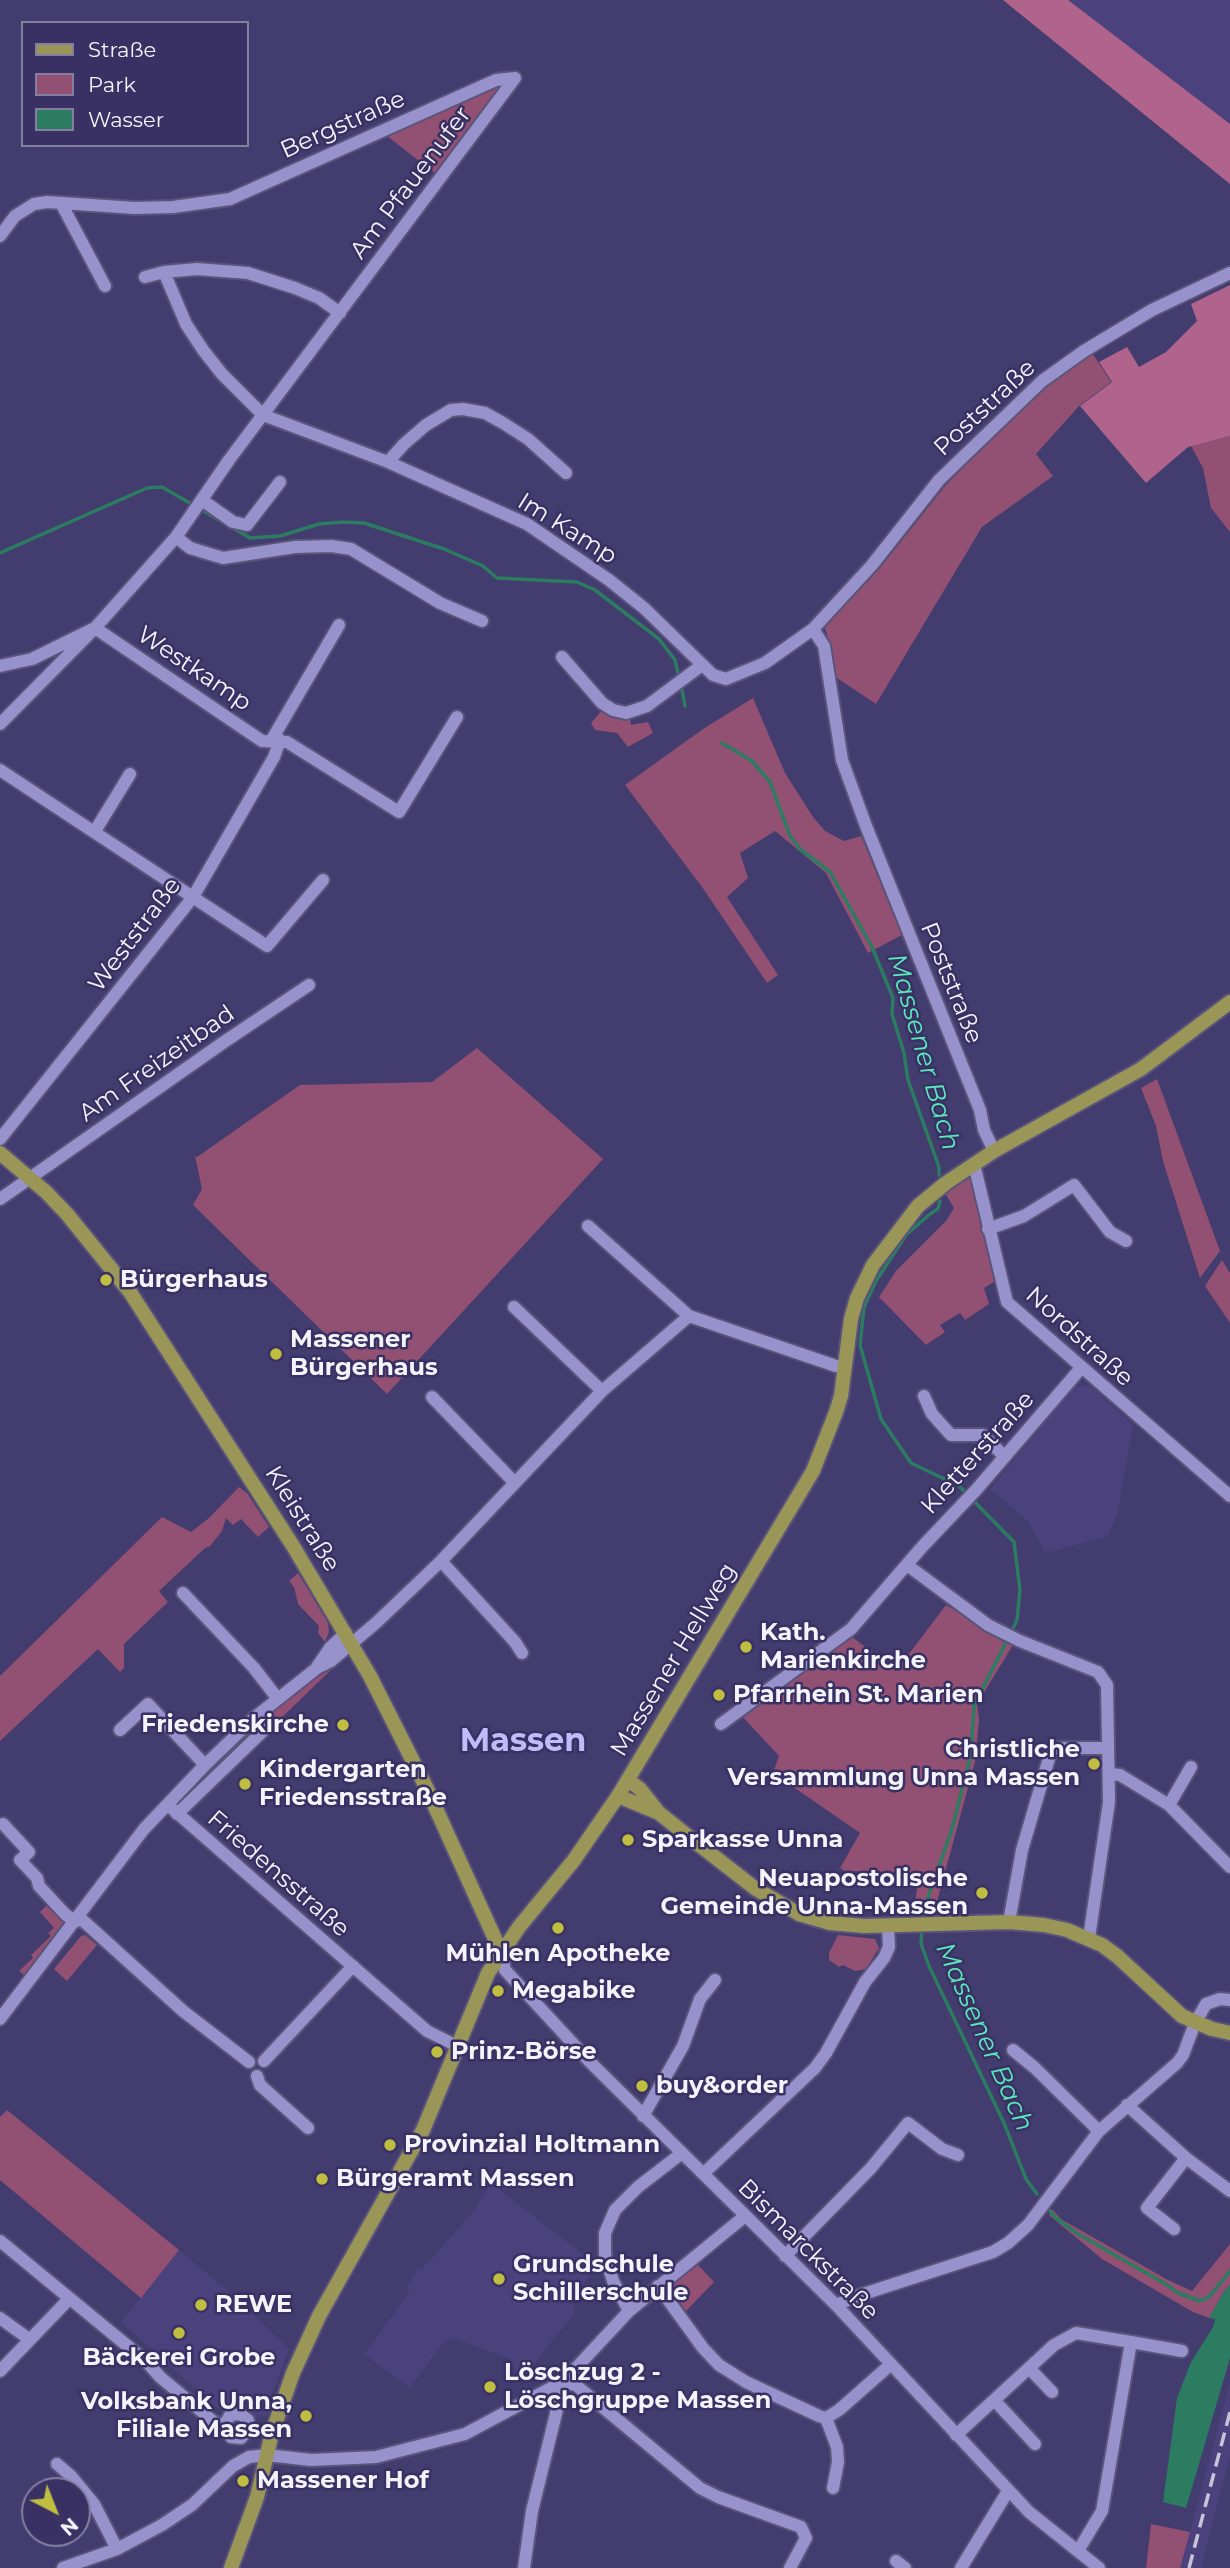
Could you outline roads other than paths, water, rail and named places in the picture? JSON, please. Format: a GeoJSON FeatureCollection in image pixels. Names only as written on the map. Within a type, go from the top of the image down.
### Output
{"type":"FeatureCollection","features":[{"type":"Feature","properties":{"kind":"main road","name":"Massener Hellweg"},"geometry":{"type":"LineString","coordinates":[[230,2568],[257,2497],[279,2409],[319,2316],[423,2130],[485,1979],[501,1952],[574,1860],[618,1796],[801,1493],[822,1452],[841,1396],[857,1298],[873,1265],[918,1206],[974,1164],[1141,1069],[1230,1003]]}},
{"type":"Feature","properties":{"kind":"main road","name":"Kleistraße"},"geometry":{"type":"LineString","coordinates":[[0,1153],[31,1178],[67,1214],[147,1316],[349,1638],[427,1789],[501,1952]]}},
{"type":"Feature","properties":{"kind":"main road"},"geometry":{"type":"LineString","coordinates":[[628,1780],[640,1789],[659,1813],[756,1889],[799,1913],[830,1923],[888,1926],[1009,1922],[1044,1925],[1088,1938],[1117,1956],[1169,2005],[1195,2023],[1230,2033]]}},
{"type":"Feature","properties":{"kind":"main road"},"geometry":{"type":"LineString","coordinates":[[618,1796],[659,1813]]}},
{"type":"Feature","properties":{"kind":"street","name":"Bergstraße"},"geometry":{"type":"LineString","coordinates":[[0,236],[23,209],[34,204],[61,202],[148,208],[230,199],[496,80],[515,78]]}},
{"type":"Feature","properties":{"kind":"street","name":"Am Pfauenufer"},"geometry":{"type":"LineString","coordinates":[[0,724],[95,628],[176,537],[263,415],[515,78]]}},
{"type":"Feature","properties":{"kind":"street"},"geometry":{"type":"LineString","coordinates":[[61,202],[105,286]]}},
{"type":"Feature","properties":{"kind":"street"},"geometry":{"type":"LineString","coordinates":[[145,276],[197,269],[248,273],[318,298],[340,313]]}},
{"type":"Feature","properties":{"kind":"street"},"geometry":{"type":"LineString","coordinates":[[164,272],[186,324],[203,350],[222,374],[263,415]]}},
{"type":"Feature","properties":{"kind":"street","name":"Poststraße"},"geometry":{"type":"LineString","coordinates":[[726,679],[765,663],[813,629],[872,565],[939,480],[1025,395],[1084,351],[1123,327],[1152,310],[1230,273]]}},
{"type":"Feature","properties":{"kind":"street","name":"Im Kamp"},"geometry":{"type":"LineString","coordinates":[[388,462],[426,425],[451,410],[463,409],[485,413],[503,423],[528,439],[566,473]]}},
{"type":"Feature","properties":{"kind":"street","name":"Im Kamp"},"geometry":{"type":"LineString","coordinates":[[263,415],[388,462],[527,524],[580,558],[644,608],[713,675],[726,679]]}},
{"type":"Feature","properties":{"kind":"street"},"geometry":{"type":"LineString","coordinates":[[198,506],[233,522],[247,524],[280,482]]}},
{"type":"Feature","properties":{"kind":"street"},"geometry":{"type":"LineString","coordinates":[[176,537],[190,548],[223,558],[295,547],[331,546],[351,549],[440,603],[482,621]]}},
{"type":"Feature","properties":{"kind":"street","name":"Westkamp"},"geometry":{"type":"LineString","coordinates":[[275,740],[339,625]]}},
{"type":"Feature","properties":{"kind":"street"},"geometry":{"type":"LineString","coordinates":[[0,666],[32,659],[95,628]]}},
{"type":"Feature","properties":{"kind":"street","name":"Westkamp"},"geometry":{"type":"LineString","coordinates":[[95,628],[262,741],[287,742],[399,812],[457,717]]}},
{"type":"Feature","properties":{"kind":"street","name":"Poststraße"},"geometry":{"type":"LineString","coordinates":[[813,629],[824,646],[842,760],[980,1110],[984,1130],[993,1151]]}},
{"type":"Feature","properties":{"kind":"street"},"geometry":{"type":"LineString","coordinates":[[562,657],[602,703],[619,712],[640,710],[702,665]]}},
{"type":"Feature","properties":{"kind":"street","name":"Weststraße"},"geometry":{"type":"LineString","coordinates":[[0,1139],[193,897],[274,757],[275,740]]}},
{"type":"Feature","properties":{"kind":"street"},"geometry":{"type":"LineString","coordinates":[[0,770],[267,946],[323,880]]}},
{"type":"Feature","properties":{"kind":"street"},"geometry":{"type":"LineString","coordinates":[[96,831],[130,774]]}},
{"type":"Feature","properties":{"kind":"street","name":"Am Freizeitbad"},"geometry":{"type":"LineString","coordinates":[[0,1199],[309,985]]}},
{"type":"Feature","properties":{"kind":"street","name":"Nordstraße"},"geometry":{"type":"LineString","coordinates":[[974,1164],[1007,1303],[1230,1496]]}},
{"type":"Feature","properties":{"kind":"street"},"geometry":{"type":"LineString","coordinates":[[988,1229],[1024,1216],[1074,1185],[1110,1232],[1126,1241]]}},
{"type":"Feature","properties":{"kind":"street"},"geometry":{"type":"LineString","coordinates":[[588,1226],[689,1315],[836,1367]]}},
{"type":"Feature","properties":{"kind":"street"},"geometry":{"type":"LineString","coordinates":[[514,1307],[602,1391]]}},
{"type":"Feature","properties":{"kind":"street"},"geometry":{"type":"LineString","coordinates":[[0,2019],[144,1829],[172,1810],[205,1765],[254,1718],[317,1668],[331,1661],[349,1638],[441,1561],[602,1391],[689,1315]]}},
{"type":"Feature","properties":{"kind":"street","name":"Kletterstraße"},"geometry":{"type":"LineString","coordinates":[[721,1724],[851,1629],[1081,1368]]}},
{"type":"Feature","properties":{"kind":"street"},"geometry":{"type":"LineString","coordinates":[[923,1396],[932,1415],[951,1435],[983,1434],[1004,1456]]}},
{"type":"Feature","properties":{"kind":"street"},"geometry":{"type":"LineString","coordinates":[[432,1397],[514,1482]]}},
{"type":"Feature","properties":{"kind":"street"},"geometry":{"type":"LineString","coordinates":[[441,1561],[522,1653]]}},
{"type":"Feature","properties":{"kind":"street"},"geometry":{"type":"LineString","coordinates":[[907,1565],[988,1625],[1020,1642],[1098,1672],[1108,1685],[1109,1802],[1088,1938]]}},
{"type":"Feature","properties":{"kind":"street"},"geometry":{"type":"LineString","coordinates":[[183,1593],[254,1668],[278,1699]]}},
{"type":"Feature","properties":{"kind":"street"},"geometry":{"type":"LineString","coordinates":[[120,1730],[148,1704],[205,1765]]}},
{"type":"Feature","properties":{"kind":"street","name":"Friedensstraße"},"geometry":{"type":"LineString","coordinates":[[254,1718],[263,1731],[172,1810],[427,2031],[457,2046]]}},
{"type":"Feature","properties":{"kind":"street"},"geometry":{"type":"LineString","coordinates":[[1009,1922],[1022,1850],[1052,1748],[1108,1748]]}},
{"type":"Feature","properties":{"kind":"street"},"geometry":{"type":"LineString","coordinates":[[1169,1805],[1191,1767]]}},
{"type":"Feature","properties":{"kind":"street"},"geometry":{"type":"LineString","coordinates":[[1109,1774],[1120,1775],[1169,1805],[1230,1867]]}},
{"type":"Feature","properties":{"kind":"street"},"geometry":{"type":"LineString","coordinates":[[3,1824],[29,1852],[20,1860],[65,1914],[77,1919],[183,2011],[249,2062]]}},
{"type":"Feature","properties":{"kind":"street"},"geometry":{"type":"LineString","coordinates":[[704,2174],[814,2068],[826,2053],[865,1982],[884,1958],[889,1947],[888,1926]]}},
{"type":"Feature","properties":{"kind":"street","name":"Bismarckstraße"},"geometry":{"type":"LineString","coordinates":[[501,1952],[505,1970],[529,1999],[643,2116],[836,2305],[1029,2512],[1099,2568]]}},
{"type":"Feature","properties":{"kind":"street","name":"Friedensstraße"},"geometry":{"type":"LineString","coordinates":[[257,2076],[264,2072],[264,2061],[353,1966]]}},
{"type":"Feature","properties":{"kind":"street"},"geometry":{"type":"LineString","coordinates":[[643,2116],[686,2039],[700,1999],[716,1980]]}},
{"type":"Feature","properties":{"kind":"street"},"geometry":{"type":"LineString","coordinates":[[836,2305],[993,2252],[1016,2237],[1099,2132],[1177,2063],[1206,2004],[1220,1999],[1230,2000]]}},
{"type":"Feature","properties":{"kind":"street"},"geometry":{"type":"LineString","coordinates":[[1013,2050],[1035,2068],[1099,2132]]}},
{"type":"Feature","properties":{"kind":"street"},"geometry":{"type":"LineString","coordinates":[[249,2062],[256,2058],[264,2061]]}},
{"type":"Feature","properties":{"kind":"street"},"geometry":{"type":"LineString","coordinates":[[249,2062],[249,2073],[257,2076],[261,2085],[308,2128]]}},
{"type":"Feature","properties":{"kind":"street"},"geometry":{"type":"LineString","coordinates":[[1127,2105],[1186,2158],[1230,2192]]}},
{"type":"Feature","properties":{"kind":"street"},"geometry":{"type":"LineString","coordinates":[[786,2256],[871,2168],[908,2123],[942,2148],[958,2155]]}},
{"type":"Feature","properties":{"kind":"street"},"geometry":{"type":"LineString","coordinates":[[628,2311],[605,2255],[605,2233],[615,2210],[638,2187],[682,2153]]}},
{"type":"Feature","properties":{"kind":"street"},"geometry":{"type":"LineString","coordinates":[[1174,2229],[1147,2208],[1186,2158]]}},
{"type":"Feature","properties":{"kind":"street"},"geometry":{"type":"LineString","coordinates":[[63,2568],[117,2549],[162,2525],[192,2505],[242,2459],[267,2455],[311,2460],[376,2457],[465,2434],[564,2381],[628,2311],[745,2216]]}},
{"type":"Feature","properties":{"kind":"street"},"geometry":{"type":"LineString","coordinates":[[0,2241],[147,2362],[160,2377],[201,2412],[224,2426]]}},
{"type":"Feature","properties":{"kind":"street"},"geometry":{"type":"LineString","coordinates":[[658,2286],[703,2348],[719,2365],[746,2382],[819,2416],[827,2418],[839,2410],[890,2365]]}},
{"type":"Feature","properties":{"kind":"street"},"geometry":{"type":"LineString","coordinates":[[0,2371],[69,2299]]}},
{"type":"Feature","properties":{"kind":"street"},"geometry":{"type":"LineString","coordinates":[[0,2318],[29,2339]]}},
{"type":"Feature","properties":{"kind":"street"},"geometry":{"type":"LineString","coordinates":[[956,2435],[1054,2346],[1076,2333],[1182,2351]]}},
{"type":"Feature","properties":{"kind":"street"},"geometry":{"type":"LineString","coordinates":[[1078,2551],[1102,2511],[1131,2342]]}},
{"type":"Feature","properties":{"kind":"street"},"geometry":{"type":"LineString","coordinates":[[1029,2368],[1052,2392]]}},
{"type":"Feature","properties":{"kind":"street"},"geometry":{"type":"LineString","coordinates":[[524,2568],[532,2511],[564,2381]]}},
{"type":"Feature","properties":{"kind":"street"},"geometry":{"type":"LineString","coordinates":[[564,2381],[577,2386],[700,2488],[801,2527],[806,2538],[790,2568]]}},
{"type":"Feature","properties":{"kind":"street"},"geometry":{"type":"LineString","coordinates":[[994,2400],[1035,2444]]}},
{"type":"Feature","properties":{"kind":"street"},"geometry":{"type":"LineString","coordinates":[[827,2418],[837,2447],[838,2462],[833,2488]]}},
{"type":"Feature","properties":{"kind":"street"},"geometry":{"type":"LineString","coordinates":[[57,2464],[71,2476],[94,2504],[117,2549]]}},
{"type":"Feature","properties":{"kind":"street"},"geometry":{"type":"LineString","coordinates":[[961,2568],[1008,2491]]}},
{"type":"Feature","properties":{"kind":"water"},"geometry":{"type":"Polygon","coordinates":[[[1230,2285],[1230,2358],[1186,2508],[1163,2502],[1177,2398],[1191,2362],[1213,2327],[1215,2319],[1209,2318],[1230,2285]]]}},
{"type":"Feature","properties":{"kind":"waterway","name":"Massener Bach"},"geometry":{"type":"LineString","coordinates":[[0,553],[147,488],[162,487],[226,524]]}},
{"type":"Feature","properties":{"kind":"waterway","name":"Massener Bach"},"geometry":{"type":"LineString","coordinates":[[233,528],[250,538],[280,536],[319,524],[364,523],[444,549],[483,566],[497,578],[577,582],[595,590],[659,639],[675,660],[679,678]]}},
{"type":"Feature","properties":{"kind":"waterway","name":"Massener Bach"},"geometry":{"type":"LineString","coordinates":[[681,685],[685,706]]}},
{"type":"Feature","properties":{"kind":"waterway","name":"Massener Bach"},"geometry":{"type":"LineString","coordinates":[[722,743],[752,761],[770,782],[790,836],[800,849],[830,872],[872,947],[893,998],[892,1014],[904,1053],[908,1080],[939,1167],[939,1175]]}},
{"type":"Feature","properties":{"kind":"waterway","name":"Massener Bach"},"geometry":{"type":"LineString","coordinates":[[940,1201],[938,1209],[906,1235],[876,1281],[864,1307],[860,1345],[881,1419],[911,1463],[959,1486],[1014,1542],[1020,1590],[1017,1620],[1011,1633]]}},
{"type":"Feature","properties":{"kind":"waterway","name":"Massener Bach"},"geometry":{"type":"LineString","coordinates":[[923,1921],[925,1906],[952,1829],[971,1754],[974,1706],[1007,1640]]}},
{"type":"Feature","properties":{"kind":"waterway","name":"Massener Bach"},"geometry":{"type":"LineString","coordinates":[[922,1929],[921,1944],[929,1966],[1004,2123],[1026,2179],[1037,2194]]}},
{"type":"Feature","properties":{"kind":"waterway","name":"Massener Bach"},"geometry":{"type":"LineString","coordinates":[[1049,2210],[1078,2234],[1176,2292],[1200,2301],[1209,2297],[1230,2271]]}},
{"type":"Feature","properties":{"kind":"railway"},"geometry":{"type":"LineString","coordinates":[[1189,2568],[1230,2412]]}},
{"type":"Feature","properties":{"kind":"place","name":"Bürgerhaus"},"geometry":{"type":"Point","coordinates":[106,1280]}},
{"type":"Feature","properties":{"kind":"place","name":"Massener Bürgerhaus"},"geometry":{"type":"Point","coordinates":[276,1354]}},
{"type":"Feature","properties":{"kind":"place","name":"Kath. Marienkirche"},"geometry":{"type":"Point","coordinates":[746,1647]}},
{"type":"Feature","properties":{"kind":"place","name":"Pfarrhein St. Marien"},"geometry":{"type":"Point","coordinates":[719,1695]}},
{"type":"Feature","properties":{"kind":"place","name":"Friedenskirche"},"geometry":{"type":"Point","coordinates":[343,1725]}},
{"type":"Feature","properties":{"kind":"place","name":"Christliche Versammlung Unna Massen"},"geometry":{"type":"Point","coordinates":[1094,1764]}},
{"type":"Feature","properties":{"kind":"place","name":"Kindergarten Friedensstraße"},"geometry":{"type":"Point","coordinates":[245,1784]}},
{"type":"Feature","properties":{"kind":"place","name":"Sparkasse Unna"},"geometry":{"type":"Point","coordinates":[628,1840]}},
{"type":"Feature","properties":{"kind":"place","name":"Neuapostolische Gemeinde Unna-Massen"},"geometry":{"type":"Point","coordinates":[982,1893]}},
{"type":"Feature","properties":{"kind":"place","name":"Mühlen Apotheke"},"geometry":{"type":"Point","coordinates":[558,1928]}},
{"type":"Feature","properties":{"kind":"place","name":"Megabike"},"geometry":{"type":"Point","coordinates":[498,1991]}},
{"type":"Feature","properties":{"kind":"place","name":"Prinz-Börse"},"geometry":{"type":"Point","coordinates":[437,2052]}},
{"type":"Feature","properties":{"kind":"place","name":"buy&order"},"geometry":{"type":"Point","coordinates":[642,2086]}},
{"type":"Feature","properties":{"kind":"place","name":"Provinzial Holtmann"},"geometry":{"type":"Point","coordinates":[390,2145]}},
{"type":"Feature","properties":{"kind":"place","name":"Bürgeramt Massen"},"geometry":{"type":"Point","coordinates":[322,2179]}},
{"type":"Feature","properties":{"kind":"place","name":"Grundschule Schillerschule"},"geometry":{"type":"Point","coordinates":[499,2279]}},
{"type":"Feature","properties":{"kind":"place","name":"REWE"},"geometry":{"type":"Point","coordinates":[201,2305]}},
{"type":"Feature","properties":{"kind":"place","name":"Bäckerei Grobe"},"geometry":{"type":"Point","coordinates":[179,2333]}},
{"type":"Feature","properties":{"kind":"place","name":"Löschzug 2 - Löschgruppe Massen"},"geometry":{"type":"Point","coordinates":[490,2387]}},
{"type":"Feature","properties":{"kind":"place","name":"Volksbank Unna, Filiale Massen"},"geometry":{"type":"Point","coordinates":[306,2416]}},
{"type":"Feature","properties":{"kind":"place","name":"Massener Hof"},"geometry":{"type":"Point","coordinates":[243,2481]}},
{"type":"Feature","properties":{"kind":"district","name":"Massen"},"geometry":{"type":"Point","coordinates":[523,1742]}}]}
